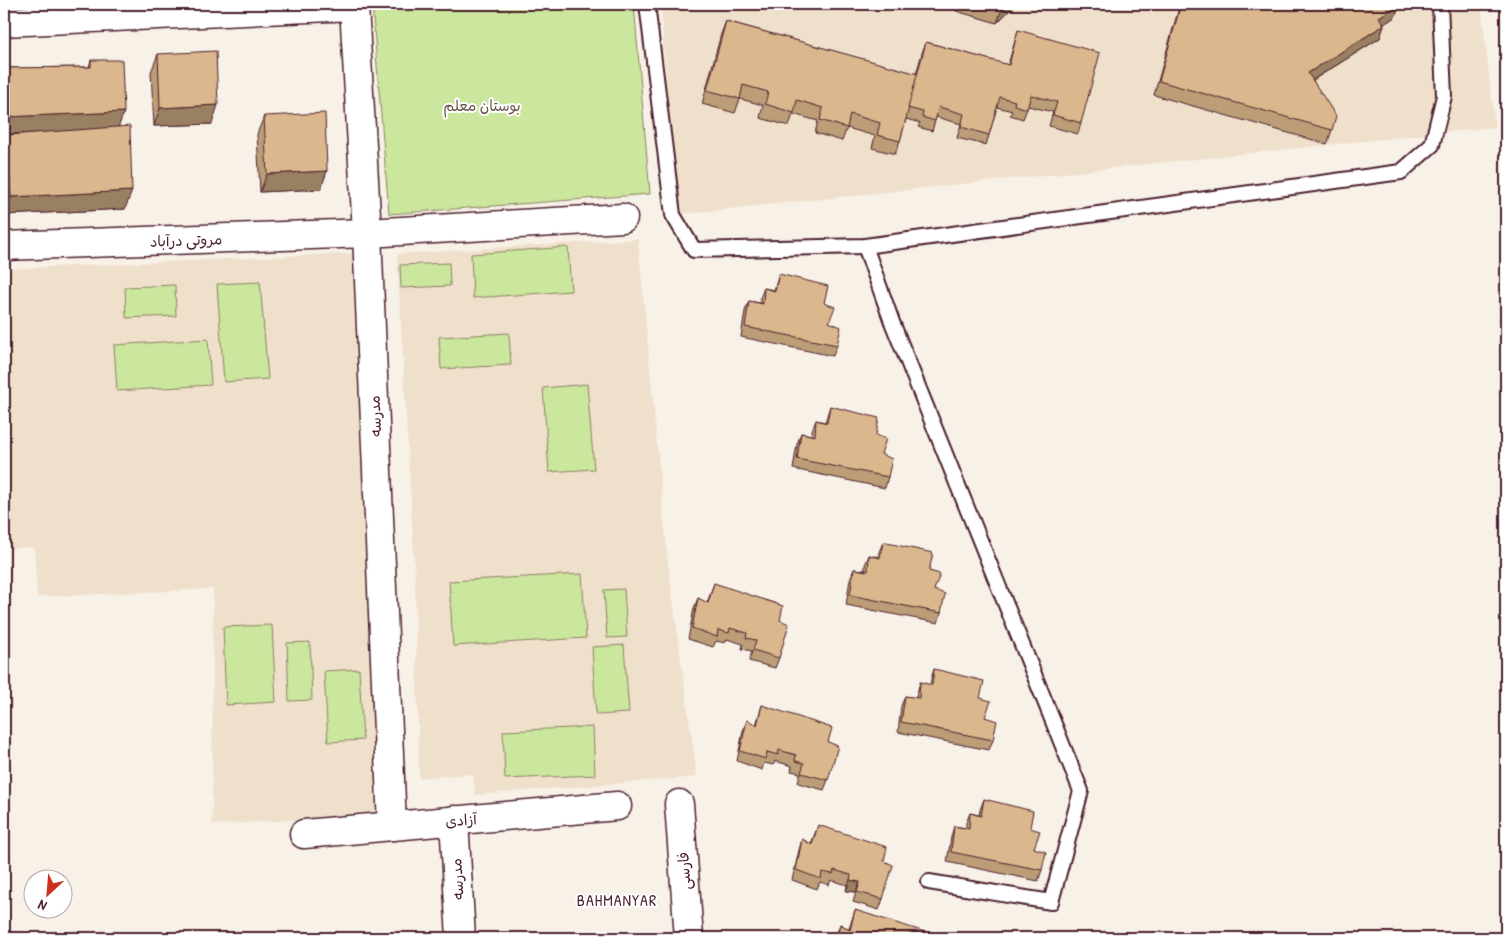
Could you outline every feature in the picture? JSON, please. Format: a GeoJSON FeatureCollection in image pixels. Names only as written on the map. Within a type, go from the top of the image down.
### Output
{"type":"FeatureCollection","features":[{"type":"Feature","properties":{"kind":"street"},"geometry":{"type":"LineString","coordinates":[[4,22],[290,6],[354,5]]}},
{"type":"Feature","properties":{"kind":"street","name":"مدرسه"},"geometry":{"type":"LineString","coordinates":[[354,5],[367,233],[392,826]]}},
{"type":"Feature","properties":{"kind":"street","name":"مروتی درآباد"},"geometry":{"type":"LineString","coordinates":[[4,246],[367,233],[624,218]]}},
{"type":"Feature","properties":{"kind":"street","name":"فارسی"},"geometry":{"type":"LineString","coordinates":[[679,804],[689,938]]}},
{"type":"Feature","properties":{"kind":"street","name":"آزادی"},"geometry":{"type":"LineString","coordinates":[[304,834],[617,806]]}},
{"type":"Feature","properties":{"kind":"street","name":"مدرسه"},"geometry":{"type":"LineString","coordinates":[[454,820],[461,938]]}},
{"type":"Feature","properties":{"kind":"lane"},"geometry":{"type":"LineString","coordinates":[[647,4],[673,214],[694,250],[865,246],[1401,172],[1432,145],[1444,96],[1440,4]]}},
{"type":"Feature","properties":{"kind":"lane"},"geometry":{"type":"LineString","coordinates":[[865,246],[892,322],[1081,791],[1051,902],[929,882]]}},
{"type":"Feature","properties":{"kind":"shaded area"},"geometry":{"type":"Polygon","coordinates":[[[661,4],[1481,4],[1495,127],[673,215],[661,4]]]}},
{"type":"Feature","properties":{"kind":"shaded area"},"geometry":{"type":"Polygon","coordinates":[[[638,239],[668,563],[697,777],[475,795],[473,774],[419,778],[415,577],[397,254],[638,239]]]}},
{"type":"Feature","properties":{"kind":"shaded area"},"geometry":{"type":"Polygon","coordinates":[[[362,253],[380,815],[212,825],[213,589],[37,597],[34,547],[4,549],[4,269],[362,253]]]}},
{"type":"Feature","properties":{"kind":"green space","name":"بوستان معلم"},"geometry":{"type":"Polygon","coordinates":[[[372,4],[634,4],[650,194],[389,214],[372,4]]]}},
{"type":"Feature","properties":{"kind":"green space"},"geometry":{"type":"Polygon","coordinates":[[[568,247],[571,291],[473,298],[471,254],[568,247]]]}},
{"type":"Feature","properties":{"kind":"green space"},"geometry":{"type":"Polygon","coordinates":[[[449,263],[450,286],[401,288],[400,265],[449,263]]]}},
{"type":"Feature","properties":{"kind":"green space"},"geometry":{"type":"Polygon","coordinates":[[[260,282],[268,379],[224,382],[217,284],[260,282]]]}},
{"type":"Feature","properties":{"kind":"green space"},"geometry":{"type":"Polygon","coordinates":[[[175,285],[176,316],[126,318],[125,287],[175,285]]]}},
{"type":"Feature","properties":{"kind":"green space"},"geometry":{"type":"Polygon","coordinates":[[[509,333],[511,365],[441,369],[439,337],[509,333]]]}},
{"type":"Feature","properties":{"kind":"green space"},"geometry":{"type":"Polygon","coordinates":[[[208,339],[211,385],[117,391],[114,345],[208,339]]]}},
{"type":"Feature","properties":{"kind":"green space"},"geometry":{"type":"Polygon","coordinates":[[[587,384],[594,469],[549,472],[543,388],[587,384]]]}},
{"type":"Feature","properties":{"kind":"green space"},"geometry":{"type":"Polygon","coordinates":[[[582,574],[586,638],[453,646],[449,581],[582,574]]]}},
{"type":"Feature","properties":{"kind":"green space"},"geometry":{"type":"Polygon","coordinates":[[[624,589],[627,637],[607,638],[604,590],[624,589]]]}},
{"type":"Feature","properties":{"kind":"green space"},"geometry":{"type":"Polygon","coordinates":[[[272,625],[276,702],[226,705],[223,627],[272,625]]]}},
{"type":"Feature","properties":{"kind":"green space"},"geometry":{"type":"Polygon","coordinates":[[[310,642],[312,700],[289,701],[287,643],[310,642]]]}},
{"type":"Feature","properties":{"kind":"green space"},"geometry":{"type":"Polygon","coordinates":[[[624,645],[629,713],[596,715],[592,647],[624,645]]]}},
{"type":"Feature","properties":{"kind":"green space"},"geometry":{"type":"Polygon","coordinates":[[[359,669],[363,740],[328,742],[324,671],[359,669]]]}},
{"type":"Feature","properties":{"kind":"green space"},"geometry":{"type":"Polygon","coordinates":[[[593,727],[595,775],[505,779],[503,731],[593,727]]]}},
{"type":"Feature","properties":{"kind":"building"},"geometry":{"type":"Polygon","coordinates":[[[982,4],[1007,4],[1002,9],[982,4]]]}},
{"type":"Feature","properties":{"kind":"building"},"geometry":{"type":"Polygon","coordinates":[[[1181,4],[1234,4],[1241,6],[1244,4],[1400,4],[1379,17],[1384,25],[1308,73],[1336,116],[1332,130],[1159,81],[1181,4]]]}},
{"type":"Feature","properties":{"kind":"building"},"geometry":{"type":"Polygon","coordinates":[[[726,21],[918,74],[900,141],[877,135],[880,123],[850,114],[847,128],[820,120],[823,108],[797,100],[794,113],[765,104],[768,92],[743,85],[740,99],[707,90],[726,21]]]}},
{"type":"Feature","properties":{"kind":"building"},"geometry":{"type":"Polygon","coordinates":[[[1018,30],[1100,53],[1081,123],[1053,115],[1057,102],[1031,95],[1027,109],[1014,105],[1015,101],[1000,97],[989,135],[961,127],[964,114],[939,107],[935,121],[922,117],[923,112],[908,108],[926,42],[1009,65],[1018,30]]]}},
{"type":"Feature","properties":{"kind":"building"},"geometry":{"type":"Polygon","coordinates":[[[216,51],[218,105],[160,108],[158,54],[216,51]]]}},
{"type":"Feature","properties":{"kind":"building"},"geometry":{"type":"Polygon","coordinates":[[[91,60],[122,60],[124,112],[4,117],[4,68],[91,67],[91,60]]]}},
{"type":"Feature","properties":{"kind":"building"},"geometry":{"type":"Polygon","coordinates":[[[325,113],[327,171],[267,174],[264,116],[325,113]]]}},
{"type":"Feature","properties":{"kind":"building"},"geometry":{"type":"Polygon","coordinates":[[[130,126],[132,191],[11,197],[7,135],[130,126]]]}},
{"type":"Feature","properties":{"kind":"building"},"geometry":{"type":"Polygon","coordinates":[[[779,274],[828,286],[824,303],[835,307],[829,322],[841,327],[837,345],[745,327],[749,301],[763,304],[764,288],[775,291],[779,274]]]}},
{"type":"Feature","properties":{"kind":"building"},"geometry":{"type":"Polygon","coordinates":[[[830,406],[879,418],[876,435],[886,439],[881,454],[892,459],[888,477],[797,459],[801,433],[815,436],[816,420],[827,423],[830,406]]]}},
{"type":"Feature","properties":{"kind":"building"},"geometry":{"type":"Polygon","coordinates":[[[883,542],[933,553],[929,571],[940,574],[934,590],[945,594],[941,613],[850,595],[854,569],[868,571],[869,555],[880,558],[883,542]]]}},
{"type":"Feature","properties":{"kind":"building"},"geometry":{"type":"Polygon","coordinates":[[[714,583],[783,606],[780,620],[789,624],[779,658],[753,650],[756,640],[746,638],[747,633],[730,628],[729,633],[718,630],[717,637],[692,628],[698,598],[708,603],[714,583]]]}},
{"type":"Feature","properties":{"kind":"building"},"geometry":{"type":"Polygon","coordinates":[[[934,669],[984,681],[980,698],[991,701],[985,717],[997,721],[993,740],[901,722],[905,696],[919,698],[920,682],[932,685],[934,669]]]}},
{"type":"Feature","properties":{"kind":"building"},"geometry":{"type":"Polygon","coordinates":[[[762,705],[832,728],[828,742],[838,746],[828,780],[801,773],[804,763],[795,761],[796,755],[779,750],[778,755],[767,752],[766,759],[740,751],[747,720],[757,725],[762,705]]]}},
{"type":"Feature","properties":{"kind":"building"},"geometry":{"type":"Polygon","coordinates":[[[984,799],[1033,811],[1030,828],[1040,831],[1034,848],[1046,852],[1042,870],[951,852],[954,826],[969,829],[970,813],[981,816],[984,799]]]}},
{"type":"Feature","properties":{"kind":"building"},"geometry":{"type":"Polygon","coordinates":[[[818,825],[887,847],[884,861],[893,865],[883,899],[857,892],[860,882],[850,880],[851,875],[834,870],[833,874],[822,872],[821,879],[796,870],[802,839],[812,845],[818,825]]]}},
{"type":"Feature","properties":{"kind":"building"},"geometry":{"type":"Polygon","coordinates":[[[855,910],[925,932],[923,938],[837,938],[840,924],[850,930],[855,910]]]}},
{"type":"Feature","properties":{"kind":"district","name":"BAHMANYAR"},"geometry":{"type":"Point","coordinates":[617,900]}}]}
